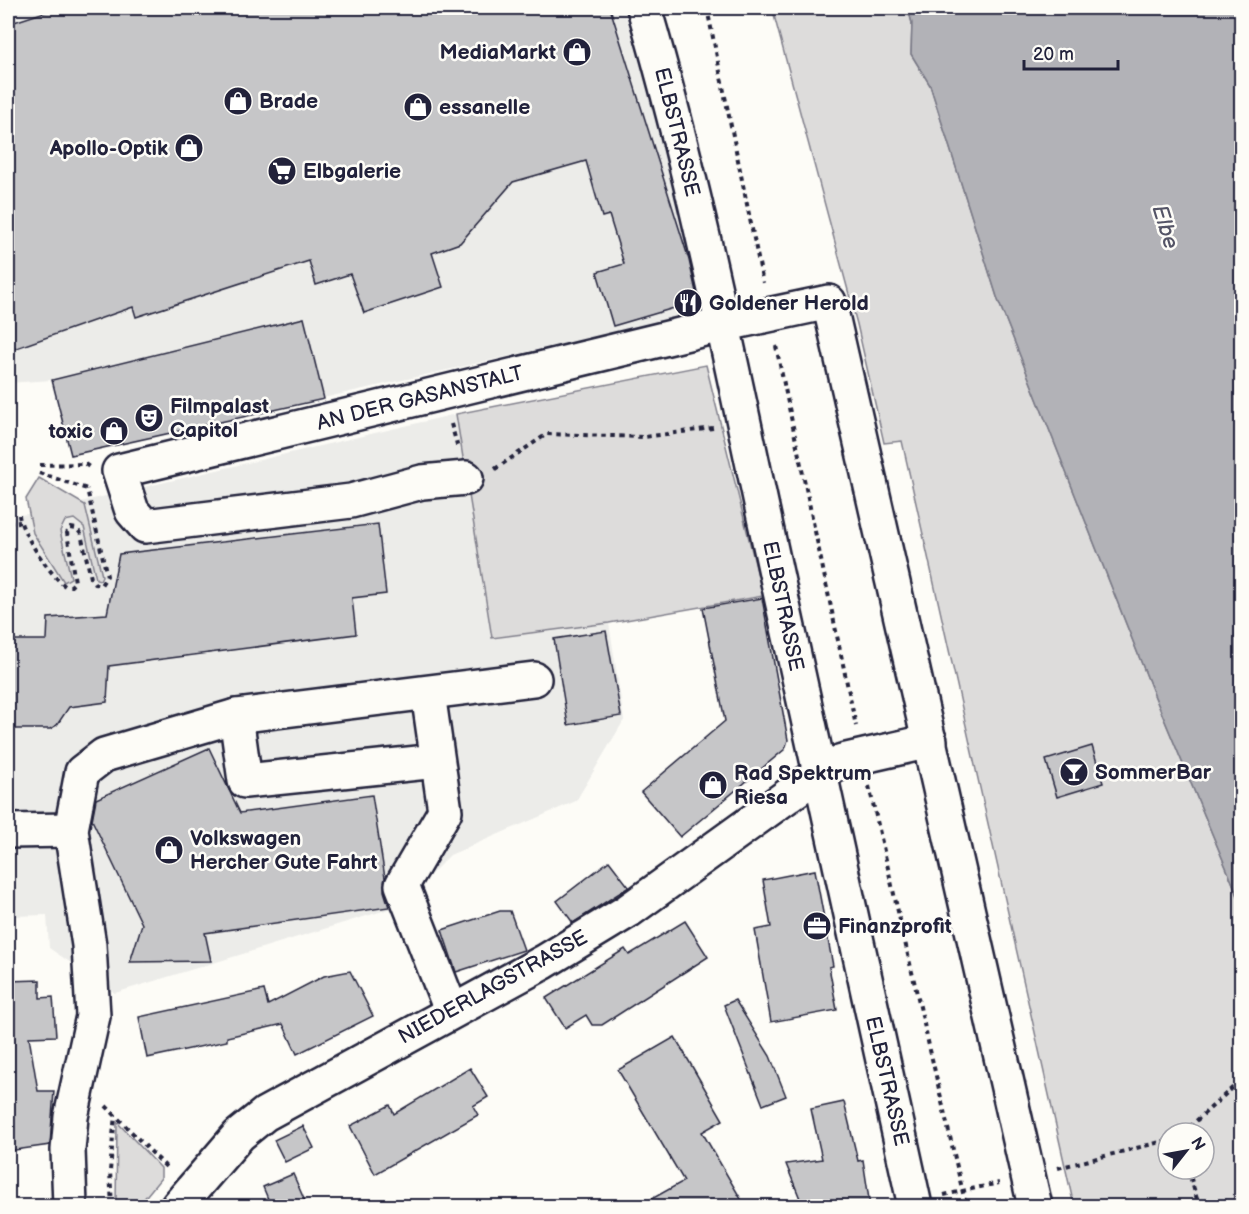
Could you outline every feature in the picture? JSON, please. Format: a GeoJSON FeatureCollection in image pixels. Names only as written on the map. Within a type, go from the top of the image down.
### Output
{"type":"FeatureCollection","features":[{"type":"Feature","properties":{"kind":"street","name":"ELBSTRASSE"},"geometry":{"type":"LineString","coordinates":[[644,8],[671,99],[744,423],[818,775],[915,1206]]}},
{"type":"Feature","properties":{"kind":"street","name":"AN DER GASANSTALT"},"geometry":{"type":"LineString","coordinates":[[466,478],[422,482],[351,501],[145,526],[132,511],[119,471],[721,325],[829,302],[930,741]]}},
{"type":"Feature","properties":{"kind":"street"},"geometry":{"type":"LineString","coordinates":[[70,1206],[71,1117],[81,1080],[93,1016],[89,945],[71,830],[82,772],[104,755],[236,716],[534,679]]}},
{"type":"Feature","properties":{"kind":"street"},"geometry":{"type":"LineString","coordinates":[[428,693],[445,811],[402,885],[451,1010]]}},
{"type":"Feature","properties":{"kind":"street"},"geometry":{"type":"LineString","coordinates":[[236,716],[245,781],[437,761]]}},
{"type":"Feature","properties":{"kind":"street","name":"NIEDERLAGSTRASSE"},"geometry":{"type":"LineString","coordinates":[[184,1199],[239,1135],[265,1113],[451,1010],[544,962],[628,911],[818,775],[842,761],[930,741]]}},
{"type":"Feature","properties":{"kind":"street"},"geometry":{"type":"LineString","coordinates":[[930,741],[1032,1191]]}},
{"type":"Feature","properties":{"kind":"street"},"geometry":{"type":"LineString","coordinates":[[8,831],[71,830]]}},
{"type":"Feature","properties":{"kind":"path"},"geometry":{"type":"LineString","coordinates":[[706,8],[862,756],[966,1206]]}},
{"type":"Feature","properties":{"kind":"path"},"geometry":{"type":"LineString","coordinates":[[442,392],[466,478],[493,471],[548,434],[644,437],[744,423]]}},
{"type":"Feature","properties":{"kind":"path"},"geometry":{"type":"LineString","coordinates":[[40,465],[85,464]]}},
{"type":"Feature","properties":{"kind":"path"},"geometry":{"type":"LineString","coordinates":[[19,515],[20,522],[36,549],[65,586],[71,586],[75,582],[67,533],[71,528],[77,529],[81,534],[91,578],[95,584],[105,582],[107,576],[87,489],[39,473]]}},
{"type":"Feature","properties":{"kind":"path"},"geometry":{"type":"LineString","coordinates":[[8,523],[20,522]]}},
{"type":"Feature","properties":{"kind":"path"},"geometry":{"type":"LineString","coordinates":[[1196,1121],[1242,1079]]}},
{"type":"Feature","properties":{"kind":"path"},"geometry":{"type":"LineString","coordinates":[[81,1080],[115,1114],[184,1199]]}},
{"type":"Feature","properties":{"kind":"path"},"geometry":{"type":"LineString","coordinates":[[112,1206],[111,1154],[115,1114]]}},
{"type":"Feature","properties":{"kind":"path"},"geometry":{"type":"LineString","coordinates":[[1032,1191],[1156,1144]]}},
{"type":"Feature","properties":{"kind":"path"},"geometry":{"type":"LineString","coordinates":[[1192,1181],[1199,1206]]}},
{"type":"Feature","properties":{"kind":"path"},"geometry":{"type":"LineString","coordinates":[[970,1190],[983,1187]]}},
{"type":"Feature","properties":{"kind":"shaded area","name":"Elbgalerie"},"geometry":{"type":"Polygon","coordinates":[[[8,8],[623,8],[664,139],[708,311],[71,455],[52,380],[8,383],[8,8]]]}},
{"type":"Feature","properties":{"kind":"shaded area"},"geometry":{"type":"Polygon","coordinates":[[[772,8],[908,8],[912,23],[911,54],[930,85],[998,300],[1155,697],[1241,903],[1241,1206],[1074,1206],[902,441],[884,443],[857,324],[772,8]]]}},
{"type":"Feature","properties":{"kind":"shaded area"},"geometry":{"type":"Polygon","coordinates":[[[706,365],[763,596],[609,623],[492,638],[456,414],[706,365]]]}},
{"type":"Feature","properties":{"kind":"shaded area"},"geometry":{"type":"Polygon","coordinates":[[[456,414],[492,638],[609,623],[624,720],[576,801],[450,855],[399,906],[115,993],[49,948],[47,915],[12,916],[8,845],[8,516],[29,514],[456,414]]]}},
{"type":"Feature","properties":{"kind":"shaded area"},"geometry":{"type":"Polygon","coordinates":[[[39,478],[85,505],[102,576],[100,580],[96,579],[84,527],[74,519],[65,521],[60,531],[71,578],[64,582],[33,533],[26,499],[39,478]]]}},
{"type":"Feature","properties":{"kind":"shaded area"},"geometry":{"type":"Polygon","coordinates":[[[117,1122],[161,1168],[161,1178],[138,1206],[116,1206],[117,1122]]]}},
{"type":"Feature","properties":{"kind":"water","name":"Elbe"},"geometry":{"type":"Polygon","coordinates":[[[908,8],[1241,8],[1241,903],[1155,697],[998,300],[930,85],[911,54],[912,23],[908,8]]]}},
{"type":"Feature","properties":{"kind":"building","name":"Elbgalerie"},"geometry":{"type":"Polygon","coordinates":[[[57,8],[610,8],[689,260],[698,301],[613,326],[597,272],[624,264],[609,215],[602,217],[586,161],[513,182],[460,243],[432,253],[443,287],[364,313],[350,274],[316,285],[309,261],[136,317],[133,307],[8,351],[8,24],[57,8]]]}},
{"type":"Feature","properties":{"kind":"building"},"geometry":{"type":"Polygon","coordinates":[[[304,318],[324,399],[71,455],[52,380],[304,318]]]}},
{"type":"Feature","properties":{"kind":"building"},"geometry":{"type":"Polygon","coordinates":[[[378,524],[386,594],[352,598],[356,634],[109,666],[107,702],[69,707],[57,725],[50,729],[8,729],[8,640],[47,640],[48,618],[107,614],[119,554],[378,524]]]}},
{"type":"Feature","properties":{"kind":"building"},"geometry":{"type":"Polygon","coordinates":[[[762,598],[788,740],[785,749],[680,837],[641,792],[725,721],[703,608],[762,598]]]}},
{"type":"Feature","properties":{"kind":"building"},"geometry":{"type":"Polygon","coordinates":[[[606,631],[621,716],[568,725],[554,639],[606,631]]]}},
{"type":"Feature","properties":{"kind":"building","name":"SommerBar"},"geometry":{"type":"Polygon","coordinates":[[[1092,746],[1103,783],[1057,797],[1046,760],[1092,746]]]}},
{"type":"Feature","properties":{"kind":"building"},"geometry":{"type":"Polygon","coordinates":[[[209,748],[240,813],[372,795],[385,878],[384,891],[389,907],[205,933],[211,961],[130,962],[142,924],[92,820],[96,799],[209,748]]]}},
{"type":"Feature","properties":{"kind":"building"},"geometry":{"type":"Polygon","coordinates":[[[609,861],[629,887],[573,923],[557,901],[609,861]]]}},
{"type":"Feature","properties":{"kind":"building"},"geometry":{"type":"Polygon","coordinates":[[[815,870],[833,966],[829,967],[837,1010],[771,1022],[755,930],[771,927],[763,880],[815,870]]]}},
{"type":"Feature","properties":{"kind":"building"},"geometry":{"type":"Polygon","coordinates":[[[500,911],[510,911],[524,950],[456,972],[442,930],[500,911]]]}},
{"type":"Feature","properties":{"kind":"building"},"geometry":{"type":"Polygon","coordinates":[[[685,921],[708,957],[602,1025],[592,1025],[586,1015],[565,1028],[546,998],[625,949],[629,955],[685,921]]]}},
{"type":"Feature","properties":{"kind":"building"},"geometry":{"type":"Polygon","coordinates":[[[350,971],[373,1016],[297,1054],[283,1024],[227,1037],[227,1041],[147,1058],[139,1017],[264,990],[268,1005],[324,976],[350,971]]]}},
{"type":"Feature","properties":{"kind":"building"},"geometry":{"type":"Polygon","coordinates":[[[40,980],[40,998],[53,997],[56,1036],[29,1037],[38,1091],[54,1091],[50,1145],[8,1151],[8,981],[40,980]]]}},
{"type":"Feature","properties":{"kind":"building"},"geometry":{"type":"Polygon","coordinates":[[[735,1000],[770,1056],[786,1096],[763,1105],[724,1005],[735,1000]]]}},
{"type":"Feature","properties":{"kind":"building"},"geometry":{"type":"Polygon","coordinates":[[[675,1037],[723,1120],[702,1132],[745,1206],[639,1206],[684,1181],[618,1070],[675,1037]]]}},
{"type":"Feature","properties":{"kind":"building"},"geometry":{"type":"Polygon","coordinates":[[[470,1068],[488,1097],[473,1106],[478,1115],[375,1174],[350,1126],[390,1105],[394,1114],[470,1068]]]}},
{"type":"Feature","properties":{"kind":"building"},"geometry":{"type":"Polygon","coordinates":[[[844,1102],[858,1161],[863,1160],[870,1206],[803,1206],[786,1164],[822,1159],[811,1109],[844,1102]]]}},
{"type":"Feature","properties":{"kind":"building"},"geometry":{"type":"Polygon","coordinates":[[[303,1126],[314,1148],[285,1162],[274,1140],[303,1126]]]}},
{"type":"Feature","properties":{"kind":"building"},"geometry":{"type":"Polygon","coordinates":[[[293,1174],[307,1206],[271,1206],[263,1187],[293,1174]]]}},
{"type":"Feature","properties":{"kind":"place","name":"MediaMarkt"},"geometry":{"type":"Point","coordinates":[577,52]}},
{"type":"Feature","properties":{"kind":"place","name":"Brade"},"geometry":{"type":"Point","coordinates":[238,101]}},
{"type":"Feature","properties":{"kind":"place","name":"essanelle"},"geometry":{"type":"Point","coordinates":[418,107]}},
{"type":"Feature","properties":{"kind":"place","name":"Apollo-Optik"},"geometry":{"type":"Point","coordinates":[189,148]}},
{"type":"Feature","properties":{"kind":"place","name":"Elbgalerie"},"geometry":{"type":"Point","coordinates":[282,171]}},
{"type":"Feature","properties":{"kind":"place","name":"Goldener Herold"},"geometry":{"type":"Point","coordinates":[688,303]}},
{"type":"Feature","properties":{"kind":"place","name":"Filmpalast Capitol"},"geometry":{"type":"Point","coordinates":[149,418]}},
{"type":"Feature","properties":{"kind":"place","name":"toxic"},"geometry":{"type":"Point","coordinates":[114,431]}},
{"type":"Feature","properties":{"kind":"place","name":"SommerBar"},"geometry":{"type":"Point","coordinates":[1074,772]}},
{"type":"Feature","properties":{"kind":"place","name":"Rad Spektrum Riesa"},"geometry":{"type":"Point","coordinates":[713,785]}},
{"type":"Feature","properties":{"kind":"place","name":"Volkswagen Hercher Gute Fahrt"},"geometry":{"type":"Point","coordinates":[169,850]}},
{"type":"Feature","properties":{"kind":"place","name":"Finanzprofit"},"geometry":{"type":"Point","coordinates":[817,926]}}]}
